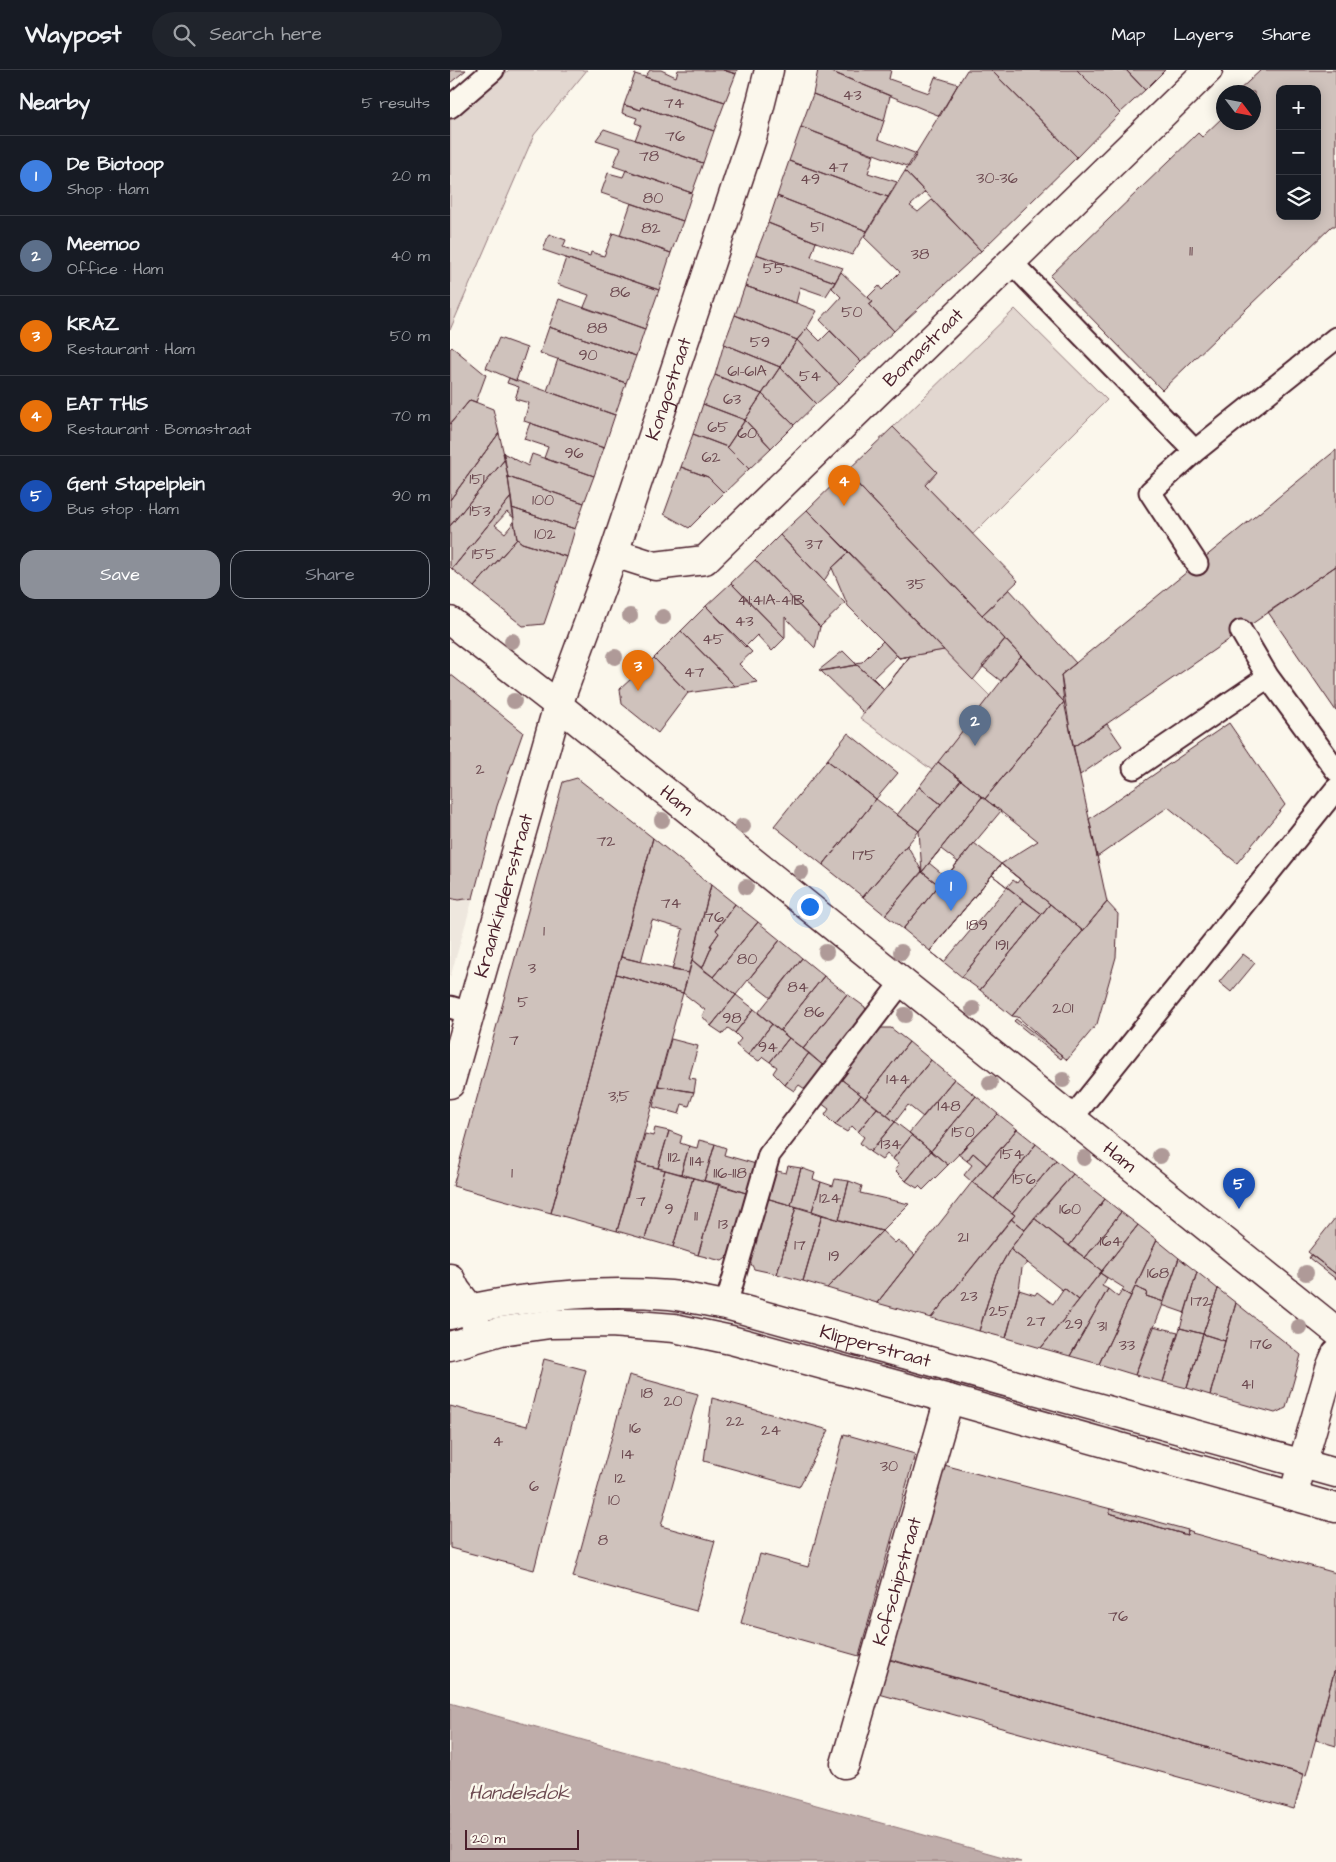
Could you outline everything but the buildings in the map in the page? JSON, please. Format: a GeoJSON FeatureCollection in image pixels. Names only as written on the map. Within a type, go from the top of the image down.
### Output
{"type":"FeatureCollection","features":[{"type":"Feature","properties":{"kind":"street","name":"Kongostraat"},"geometry":{"type":"LineString","coordinates":[[558,706],[614,553],[752,138],[769,70]]}},
{"type":"Feature","properties":{"kind":"street","name":"Bomastraat"},"geometry":{"type":"LineString","coordinates":[[614,553],[655,566],[705,560],[1208,70]]}},
{"type":"Feature","properties":{"kind":"street","name":"Ham"},"geometry":{"type":"LineString","coordinates":[[450,621],[1336,1331]]}},
{"type":"Feature","properties":{"kind":"street","name":"Kraankindersstraat"},"geometry":{"type":"LineString","coordinates":[[450,1084],[460,1010],[558,706]]}},
{"type":"Feature","properties":{"kind":"street"},"geometry":{"type":"LineString","coordinates":[[450,1278],[456,1290],[460,1311],[480,1337]]}},
{"type":"Feature","properties":{"kind":"street","name":"Klipperstraat"},"geometry":{"type":"LineString","coordinates":[[460,1311],[566,1294],[623,1292],[671,1296],[726,1305],[1336,1473]]}},
{"type":"Feature","properties":{"kind":"street","name":"Klipperstraat"},"geometry":{"type":"LineString","coordinates":[[450,1346],[501,1331],[550,1324],[611,1323],[674,1328],[731,1340],[949,1399],[1336,1508]]}},
{"type":"Feature","properties":{"kind":"street"},"geometry":{"type":"LineString","coordinates":[[1293,1496],[1330,1368],[1336,1354]]}},
{"type":"Feature","properties":{"kind":"street","name":"Kofschipstraat"},"geometry":{"type":"LineString","coordinates":[[845,1764],[949,1399]]}},
{"type":"Feature","properties":{"kind":"lane"},"geometry":{"type":"LineString","coordinates":[[450,107],[493,70]]}},
{"type":"Feature","properties":{"kind":"lane"},"geometry":{"type":"LineString","coordinates":[[1011,262],[1196,451]]}},
{"type":"Feature","properties":{"kind":"lane"},"geometry":{"type":"LineString","coordinates":[[1197,564],[1150,492],[1196,451],[1336,338]]}},
{"type":"Feature","properties":{"kind":"lane"},"geometry":{"type":"LineString","coordinates":[[1241,631],[1268,677],[1336,770]]}},
{"type":"Feature","properties":{"kind":"lane"},"geometry":{"type":"LineString","coordinates":[[1134,768],[1268,677]]}},
{"type":"Feature","properties":{"kind":"lane"},"geometry":{"type":"LineString","coordinates":[[1072,1118],[1336,789]]}},
{"type":"Feature","properties":{"kind":"lane"},"geometry":{"type":"LineString","coordinates":[[726,1305],[769,1155],[901,983]]}},
{"type":"Feature","properties":{"kind":"shaded area"},"geometry":{"type":"Polygon","coordinates":[[[509,70],[587,70],[534,135],[450,330],[450,119],[509,70]]]}},
{"type":"Feature","properties":{"kind":"shaded area"},"geometry":{"type":"Polygon","coordinates":[[[1015,309],[1107,400],[973,534],[925,485],[937,472],[893,427],[1015,309]]]}},
{"type":"Feature","properties":{"kind":"shaded area"},"geometry":{"type":"Polygon","coordinates":[[[944,650],[990,696],[932,770],[860,718],[910,656],[944,650]]]}},
{"type":"Feature","properties":{"kind":"shaded area"},"geometry":{"type":"Polygon","coordinates":[[[450,898],[458,900],[473,898],[450,978],[450,898]]]}},
{"type":"Feature","properties":{"kind":"water","name":"Handelsdok"},"geometry":{"type":"Polygon","coordinates":[[[450,1703],[1021,1862],[450,1862],[450,1703]]]}},
{"type":"Feature","properties":{"kind":"place","name":"EAT THIS"},"geometry":{"type":"Point","coordinates":[844,506]}},
{"type":"Feature","properties":{"kind":"place","name":"KRAZ"},"geometry":{"type":"Point","coordinates":[638,691]}},
{"type":"Feature","properties":{"kind":"place","name":"Meemoo"},"geometry":{"type":"Point","coordinates":[975,746]}},
{"type":"Feature","properties":{"kind":"place","name":"De Biotoop"},"geometry":{"type":"Point","coordinates":[951,911]}},
{"type":"Feature","properties":{"kind":"place","name":"Gent Stapelplein"},"geometry":{"type":"Point","coordinates":[1239,1209]}}]}
